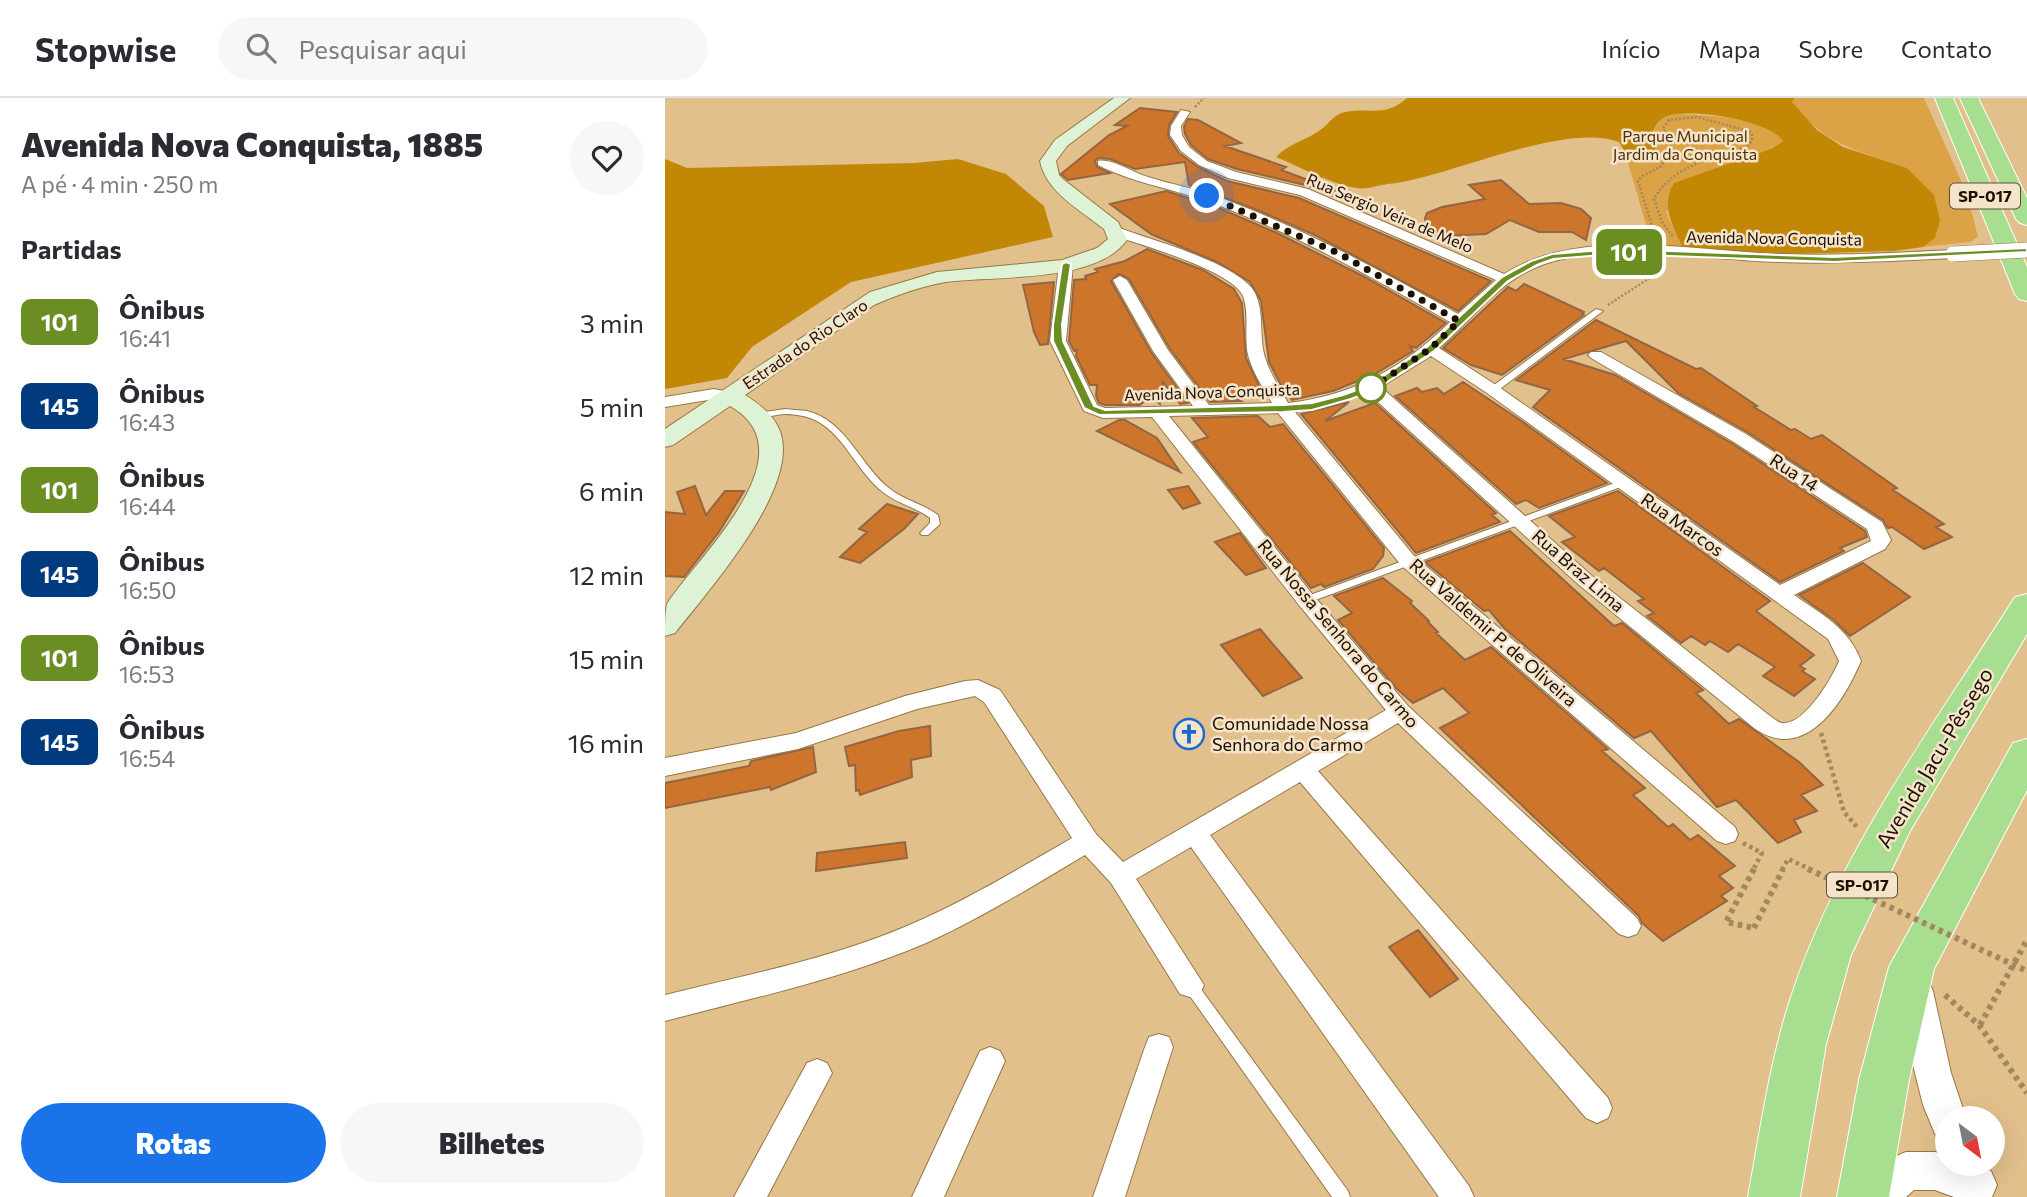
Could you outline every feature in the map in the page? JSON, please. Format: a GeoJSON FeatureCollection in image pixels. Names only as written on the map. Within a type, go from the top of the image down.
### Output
{"type":"FeatureCollection","features":[{"type":"Feature","properties":{"kind":"highway","name":"SP-017"},"geometry":{"type":"LineString","coordinates":[[1944,98],[2027,293]]}},
{"type":"Feature","properties":{"kind":"highway","name":"SP-017"},"geometry":{"type":"LineString","coordinates":[[1969,98],[2027,219]]}},
{"type":"Feature","properties":{"kind":"highway","name":"Avenida Jacu-Pêssego"},"geometry":{"type":"LineString","coordinates":[[1774,1197],[1797,1058],[1828,956],[1882,842],[2027,605]]}},
{"type":"Feature","properties":{"kind":"highway"},"geometry":{"type":"LineString","coordinates":[[1863,1197],[1884,1080],[1912,967],[2027,753]]}},
{"type":"Feature","properties":{"kind":"main road"},"geometry":{"type":"LineString","coordinates":[[1117,232],[1058,184],[1051,176],[1048,161],[1061,144],[1123,98]]}},
{"type":"Feature","properties":{"kind":"main road","name":"Estrada do Rio Claro"},"geometry":{"type":"LineString","coordinates":[[665,440],[867,301],[889,291],[948,276],[1066,264],[1091,258],[1112,247],[1118,240],[1117,232]]}},
{"type":"Feature","properties":{"kind":"main road"},"geometry":{"type":"LineString","coordinates":[[665,626],[733,538],[763,484],[771,456],[767,428],[758,415],[745,404],[728,397]]}},
{"type":"Feature","properties":{"kind":"street","name":"Rua Sergio Veira de Melo"},"geometry":{"type":"LineString","coordinates":[[1185,112],[1177,126],[1176,135],[1185,149],[1203,163],[1232,175],[1304,192],[1505,279]]}},
{"type":"Feature","properties":{"kind":"street"},"geometry":{"type":"LineString","coordinates":[[1102,163],[1132,178],[1215,199],[1315,242],[1459,321]]}},
{"type":"Feature","properties":{"kind":"street","name":"Rua Valdemir P. de Oliveira"},"geometry":{"type":"LineString","coordinates":[[1117,232],[1180,252],[1240,282],[1249,293],[1252,304],[1255,350],[1259,364],[1283,408],[1408,561],[1726,834]]}},
{"type":"Feature","properties":{"kind":"street","name":"Avenida Nova Conquista"},"geometry":{"type":"LineString","coordinates":[[1066,264],[1058,341],[1090,408],[1103,413],[1312,406],[1371,388],[1430,349],[1505,279],[1534,263],[1552,257],[1615,251],[1834,259],[2027,250]]}},
{"type":"Feature","properties":{"kind":"street"},"geometry":{"type":"LineString","coordinates":[[1120,280],[1161,351],[1204,410]]}},
{"type":"Feature","properties":{"kind":"street","name":"Rua Marcos"},"geometry":{"type":"LineString","coordinates":[[1430,349],[1493,390],[1835,634],[1846,649],[1850,661],[1838,684],[1804,724]]}},
{"type":"Feature","properties":{"kind":"street","name":"Rua 14"},"geometry":{"type":"LineString","coordinates":[[1596,355],[1740,438],[1875,526],[1881,533],[1882,540],[1878,545],[1779,594]]}},
{"type":"Feature","properties":{"kind":"street","name":"Rua Braz Lima"},"geometry":{"type":"LineString","coordinates":[[1371,388],[1585,580],[1762,722],[1779,732],[1804,724]]}},
{"type":"Feature","properties":{"kind":"street"},"geometry":{"type":"LineString","coordinates":[[665,402],[714,394],[728,397]]}},
{"type":"Feature","properties":{"kind":"street","name":"Rua Nossa Senhora do Carmo"},"geometry":{"type":"LineString","coordinates":[[1157,412],[1306,600],[1400,712],[1628,926]]}},
{"type":"Feature","properties":{"kind":"street"},"geometry":{"type":"LineString","coordinates":[[665,767],[786,744],[913,702],[978,688],[992,696],[1087,841],[1120,876],[1190,985]]}},
{"type":"Feature","properties":{"kind":"street"},"geometry":{"type":"LineString","coordinates":[[1120,876],[1400,712]]}},
{"type":"Feature","properties":{"kind":"street"},"geometry":{"type":"LineString","coordinates":[[1302,768],[1597,1108]]}},
{"type":"Feature","properties":{"kind":"street"},"geometry":{"type":"LineString","coordinates":[[1193,831],[1458,1197]]}},
{"type":"Feature","properties":{"kind":"street"},"geometry":{"type":"LineString","coordinates":[[665,1008],[860,955],[913,936],[960,914],[1087,841]]}},
{"type":"Feature","properties":{"kind":"street"},"geometry":{"type":"LineString","coordinates":[[1912,967],[1925,1042],[1942,1106]]}},
{"type":"Feature","properties":{"kind":"street"},"geometry":{"type":"LineString","coordinates":[[1109,1197],[1159,1047]]}},
{"type":"Feature","properties":{"kind":"street"},"geometry":{"type":"LineString","coordinates":[[928,1197],[990,1061]]}},
{"type":"Feature","properties":{"kind":"street"},"geometry":{"type":"LineString","coordinates":[[750,1197],[817,1073]]}},
{"type":"Feature","properties":{"kind":"street"},"geometry":{"type":"LineString","coordinates":[[1877,1197],[1906,1171],[1935,1171],[1975,1182]]}},
{"type":"Feature","properties":{"kind":"lane"},"geometry":{"type":"LineString","coordinates":[[1493,390],[1599,310]]}},
{"type":"Feature","properties":{"kind":"lane"},"geometry":{"type":"LineString","coordinates":[[758,415],[793,410],[821,418],[833,427],[885,490],[935,517],[935,524],[925,533]]}},
{"type":"Feature","properties":{"kind":"lane"},"geometry":{"type":"LineString","coordinates":[[1306,600],[1623,483]]}},
{"type":"Feature","properties":{"kind":"lane"},"geometry":{"type":"LineString","coordinates":[[1190,985],[1342,1197]]}},
{"type":"Feature","properties":{"kind":"path"},"geometry":{"type":"LineString","coordinates":[[1599,310],[1656,274],[1664,263],[1638,181],[1642,176],[1662,166],[1671,144],[1663,128],[1669,120],[1688,117],[1748,131],[1752,134],[1752,141],[1746,147],[1685,169],[1659,185],[1654,199],[1662,222],[1674,237]]}},
{"type":"Feature","properties":{"kind":"path"},"geometry":{"type":"LineString","coordinates":[[1804,724],[1819,729],[1844,812],[1857,827],[1882,842]]}},
{"type":"Feature","properties":{"kind":"path"},"geometry":{"type":"LineString","coordinates":[[1726,834],[1762,853],[1726,922],[1754,928],[1788,859],[2027,971]]}},
{"type":"Feature","properties":{"kind":"path"},"geometry":{"type":"LineString","coordinates":[[1979,1025],[2027,940]]}},
{"type":"Feature","properties":{"kind":"path"},"geometry":{"type":"LineString","coordinates":[[1912,967],[1979,1025],[2027,1093]]}},
{"type":"Feature","properties":{"kind":"green space"},"geometry":{"type":"Polygon","coordinates":[[[1795,98],[1924,98],[1967,194],[1978,237],[1970,242],[1923,247],[1935,238],[1907,168],[1858,151],[1829,137],[1804,116],[1792,102],[1795,98]]]}},
{"type":"Feature","properties":{"kind":"green space","name":"Parque Municipal Jardim da Conquista"},"geometry":{"type":"Polygon","coordinates":[[[1677,114],[1750,122],[1775,133],[1783,141],[1773,148],[1740,159],[1666,212],[1683,249],[1652,246],[1625,152],[1655,151],[1653,130],[1662,118],[1677,114]]]}},
{"type":"Feature","properties":{"kind":"shaded area"},"geometry":{"type":"Polygon","coordinates":[[[1407,98],[1795,98],[1792,102],[1817,130],[1843,147],[1907,168],[1934,195],[1940,220],[1935,238],[1923,247],[1894,251],[1791,254],[1683,249],[1669,216],[1668,200],[1674,183],[1773,148],[1783,141],[1775,133],[1762,127],[1707,114],[1674,115],[1662,119],[1653,130],[1656,151],[1625,152],[1619,142],[1595,138],[1568,139],[1537,144],[1413,180],[1364,188],[1336,183],[1276,157],[1323,128],[1341,113],[1384,110],[1407,98]]]}},
{"type":"Feature","properties":{"kind":"shaded area"},"geometry":{"type":"Polygon","coordinates":[[[665,159],[687,168],[914,163],[958,159],[1006,174],[1044,206],[1053,237],[851,282],[752,347],[727,378],[665,389],[665,159]]]}},
{"type":"Feature","properties":{"kind":"building"},"geometry":{"type":"Polygon","coordinates":[[[1140,108],[1177,112],[1169,125],[1168,136],[1179,153],[1198,167],[1227,181],[1299,198],[1491,281],[1458,311],[1315,235],[1189,185],[1185,162],[1135,169],[1110,159],[1098,158],[1095,161],[1097,167],[1110,173],[1068,180],[1061,174],[1109,135],[1127,126],[1115,125],[1140,108]]]}},
{"type":"Feature","properties":{"kind":"building"},"geometry":{"type":"Polygon","coordinates":[[[1188,119],[1198,120],[1241,143],[1225,146],[1286,167],[1281,170],[1341,192],[1331,196],[1309,186],[1237,169],[1208,159],[1191,145],[1185,134],[1184,127],[1188,119]]]}},
{"type":"Feature","properties":{"kind":"building"},"geometry":{"type":"Polygon","coordinates":[[[1501,180],[1529,204],[1561,203],[1581,209],[1591,218],[1586,240],[1572,232],[1539,232],[1510,220],[1486,234],[1428,237],[1425,218],[1427,213],[1442,207],[1485,199],[1469,185],[1501,180]]]}},
{"type":"Feature","properties":{"kind":"building"},"geometry":{"type":"Polygon","coordinates":[[[1166,191],[1214,206],[1275,232],[1363,276],[1446,323],[1416,348],[1410,346],[1413,351],[1375,374],[1333,391],[1292,400],[1269,362],[1261,301],[1250,282],[1217,262],[1151,234],[1110,204],[1166,191]]]}},
{"type":"Feature","properties":{"kind":"building"},"geometry":{"type":"Polygon","coordinates":[[[1147,249],[1203,270],[1234,289],[1242,303],[1246,358],[1262,392],[1236,398],[1241,401],[1210,402],[1170,349],[1129,279],[1119,274],[1111,281],[1151,352],[1188,403],[1180,404],[1163,382],[1160,404],[1151,396],[1140,405],[1099,403],[1096,396],[1097,385],[1090,385],[1076,356],[1077,350],[1074,351],[1069,341],[1074,280],[1086,279],[1085,276],[1098,272],[1095,269],[1125,261],[1147,249]]]}},
{"type":"Feature","properties":{"kind":"building"},"geometry":{"type":"Polygon","coordinates":[[[1054,282],[1048,344],[1040,345],[1034,332],[1023,285],[1054,282]]]}},
{"type":"Feature","properties":{"kind":"building"},"geometry":{"type":"Polygon","coordinates":[[[1524,284],[1584,312],[1584,315],[1502,375],[1471,365],[1443,348],[1508,287],[1516,291],[1524,284]]]}},
{"type":"Feature","properties":{"kind":"building"},"geometry":{"type":"Polygon","coordinates":[[[1596,320],[1696,369],[1701,368],[1791,430],[1795,429],[1811,439],[1822,435],[1897,488],[1893,490],[1944,524],[1936,527],[1952,537],[1924,549],[1892,527],[1888,528],[1883,520],[1747,432],[1678,393],[1626,341],[1564,359],[1615,375],[1733,444],[1865,531],[1867,537],[1840,548],[1844,551],[1780,582],[1533,407],[1550,390],[1516,380],[1596,320]]]}},
{"type":"Feature","properties":{"kind":"building"},"geometry":{"type":"Polygon","coordinates":[[[1463,382],[1607,483],[1539,508],[1526,500],[1516,504],[1395,396],[1417,388],[1422,392],[1437,388],[1444,394],[1463,382]]]}},
{"type":"Feature","properties":{"kind":"building"},"geometry":{"type":"Polygon","coordinates":[[[1349,402],[1325,421],[1375,403],[1496,513],[1492,515],[1500,522],[1416,553],[1301,414],[1349,402]]]}},
{"type":"Feature","properties":{"kind":"building"},"geometry":{"type":"Polygon","coordinates":[[[1258,416],[1270,427],[1283,424],[1384,548],[1383,556],[1373,569],[1324,587],[1321,584],[1311,588],[1193,442],[1208,437],[1192,418],[1258,416]]]}},
{"type":"Feature","properties":{"kind":"building"},"geometry":{"type":"Polygon","coordinates":[[[1119,420],[1125,420],[1157,438],[1180,472],[1097,431],[1119,420]]]}},
{"type":"Feature","properties":{"kind":"building"},"geometry":{"type":"Polygon","coordinates":[[[695,486],[706,515],[725,491],[744,491],[719,532],[684,577],[665,576],[665,512],[685,514],[677,492],[695,486]]]}},
{"type":"Feature","properties":{"kind":"building"},"geometry":{"type":"Polygon","coordinates":[[[1188,486],[1200,503],[1183,509],[1168,490],[1188,486]]]}},
{"type":"Feature","properties":{"kind":"building"},"geometry":{"type":"Polygon","coordinates":[[[1618,491],[1770,601],[1756,611],[1814,655],[1800,666],[1805,669],[1802,671],[1815,679],[1794,696],[1763,676],[1775,667],[1738,644],[1728,652],[1710,641],[1705,645],[1691,636],[1681,643],[1647,616],[1654,613],[1638,601],[1644,599],[1604,568],[1599,571],[1562,542],[1575,537],[1549,516],[1618,491]]]}},
{"type":"Feature","properties":{"kind":"building"},"geometry":{"type":"Polygon","coordinates":[[[887,504],[918,514],[904,529],[860,563],[840,557],[867,532],[859,529],[887,504]]]}},
{"type":"Feature","properties":{"kind":"building"},"geometry":{"type":"Polygon","coordinates":[[[1510,531],[1614,626],[1622,623],[1703,690],[1696,693],[1729,724],[1739,719],[1799,762],[1823,785],[1801,795],[1817,811],[1794,820],[1801,832],[1778,843],[1736,800],[1717,807],[1651,731],[1634,738],[1504,628],[1489,610],[1484,611],[1425,562],[1510,531]]]}},
{"type":"Feature","properties":{"kind":"building"},"geometry":{"type":"Polygon","coordinates":[[[1240,533],[1266,568],[1246,575],[1215,542],[1240,533]]]}},
{"type":"Feature","properties":{"kind":"building"},"geometry":{"type":"Polygon","coordinates":[[[1863,563],[1910,597],[1850,636],[1835,621],[1799,595],[1863,563]]]}},
{"type":"Feature","properties":{"kind":"building"},"geometry":{"type":"Polygon","coordinates":[[[1383,578],[1412,601],[1410,603],[1429,621],[1438,632],[1436,633],[1465,660],[1491,647],[1608,749],[1602,751],[1645,788],[1633,795],[1668,827],[1673,824],[1690,840],[1698,835],[1735,866],[1719,876],[1733,888],[1721,896],[1727,901],[1663,941],[1642,923],[1639,916],[1440,728],[1469,713],[1443,688],[1413,703],[1396,688],[1338,620],[1352,613],[1334,596],[1383,578]]]}},
{"type":"Feature","properties":{"kind":"building"},"geometry":{"type":"Polygon","coordinates":[[[1260,629],[1302,678],[1263,696],[1221,645],[1260,629]]]}},
{"type":"Feature","properties":{"kind":"building"},"geometry":{"type":"Polygon","coordinates":[[[930,726],[931,756],[911,760],[912,777],[860,795],[859,790],[856,791],[855,765],[849,766],[845,747],[899,731],[930,726]]]}},
{"type":"Feature","properties":{"kind":"building"},"geometry":{"type":"Polygon","coordinates":[[[813,747],[816,772],[771,790],[770,787],[665,808],[665,783],[749,766],[751,761],[813,747]]]}},
{"type":"Feature","properties":{"kind":"building"},"geometry":{"type":"Polygon","coordinates":[[[905,842],[907,858],[816,871],[817,853],[905,842]]]}},
{"type":"Feature","properties":{"kind":"building"},"geometry":{"type":"Polygon","coordinates":[[[1418,930],[1458,979],[1430,997],[1389,947],[1418,930]]]}},
{"type":"Feature","properties":{"kind":"bus line","name":"101"},"geometry":{"type":"LineString","coordinates":[[1066,264],[1058,341],[1090,408],[1103,413],[1283,408],[1312,406],[1347,397],[1371,388],[1430,349],[1505,279],[1534,263],[1552,257],[1615,251],[1834,259],[2027,250]]}},
{"type":"Feature","properties":{"kind":"place","name":"Comunidade Nossa Senhora do Carmo"},"geometry":{"type":"Point","coordinates":[1189,734]}},
{"type":"Feature","properties":{"kind":"route"},"geometry":{"type":"LineString","coordinates":[[1207,196],[1338,253],[1459,321],[1430,349],[1371,388]]}}]}
